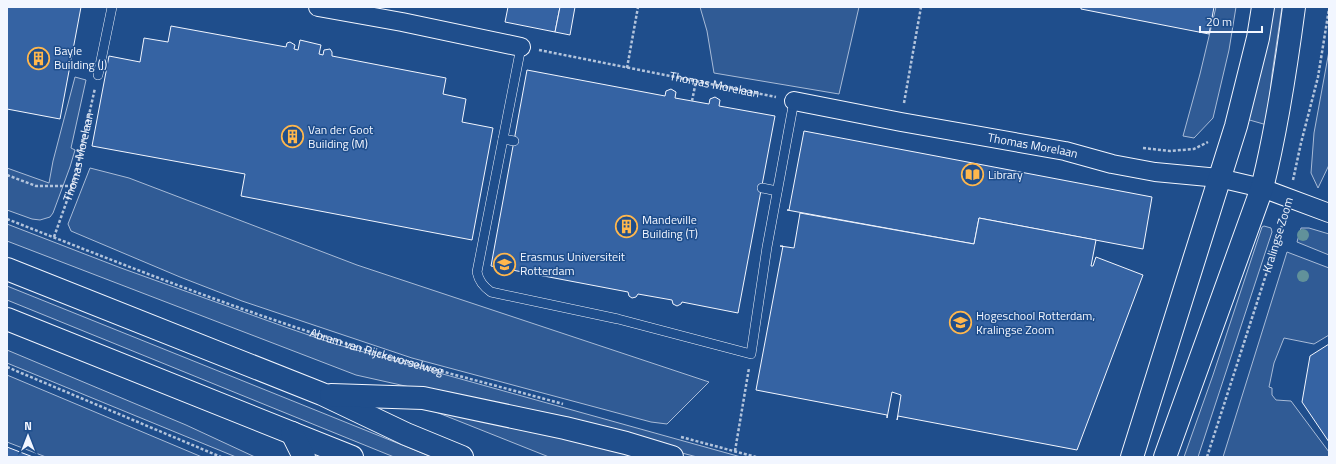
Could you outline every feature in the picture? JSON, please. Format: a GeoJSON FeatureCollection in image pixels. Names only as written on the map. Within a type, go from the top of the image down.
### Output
{"type":"FeatureCollection","features":[{"type":"Feature","properties":{"kind":"main road"},"geometry":{"type":"LineString","coordinates":[[1132,457],[1236,126],[1258,38],[1263,7]]}},
{"type":"Feature","properties":{"kind":"main road"},"geometry":{"type":"LineString","coordinates":[[1165,457],[1262,188],[1270,154],[1294,7]]}},
{"type":"Feature","properties":{"kind":"main road"},"geometry":{"type":"LineString","coordinates":[[7,269],[322,394],[406,434],[462,457]]}},
{"type":"Feature","properties":{"kind":"main road"},"geometry":{"type":"LineString","coordinates":[[7,319],[352,457]]}},
{"type":"Feature","properties":{"kind":"main road"},"geometry":{"type":"LineString","coordinates":[[322,394],[423,398],[565,428],[626,443],[672,457]]}},
{"type":"Feature","properties":{"kind":"main road"},"geometry":{"type":"LineString","coordinates":[[292,433],[304,457]]}},
{"type":"Feature","properties":{"kind":"street"},"geometry":{"type":"LineString","coordinates":[[318,7],[402,22],[521,47]]}},
{"type":"Feature","properties":{"kind":"street","name":"Thomas Morelaan"},"geometry":{"type":"LineString","coordinates":[[794,101],[901,122],[1065,151],[1112,164],[1155,172],[1219,178]]}},
{"type":"Feature","properties":{"kind":"street"},"geometry":{"type":"LineString","coordinates":[[1219,178],[1262,188],[1329,213]]}},
{"type":"Feature","properties":{"kind":"lane"},"geometry":{"type":"LineString","coordinates":[[98,75],[112,7]]}},
{"type":"Feature","properties":{"kind":"lane"},"geometry":{"type":"LineString","coordinates":[[521,47],[477,272],[478,279],[484,287],[490,292],[618,318],[752,354],[767,247],[794,101]]}},
{"type":"Feature","properties":{"kind":"lane"},"geometry":{"type":"LineString","coordinates":[[503,139],[514,141]]}},
{"type":"Feature","properties":{"kind":"lane"},"geometry":{"type":"LineString","coordinates":[[762,188],[777,191]]}},
{"type":"Feature","properties":{"kind":"path"},"geometry":{"type":"LineString","coordinates":[[627,68],[638,7]]}},
{"type":"Feature","properties":{"kind":"path"},"geometry":{"type":"LineString","coordinates":[[901,122],[921,7]]}},
{"type":"Feature","properties":{"kind":"path","name":"Kralingse Zoom"},"geometry":{"type":"LineString","coordinates":[[1207,457],[1290,198],[1296,163],[1318,77],[1329,9]]}},
{"type":"Feature","properties":{"kind":"path","name":"Thomas Morelaan"},"geometry":{"type":"LineString","coordinates":[[521,47],[794,101]]}},
{"type":"Feature","properties":{"kind":"path","name":"Thomas Morelaan"},"geometry":{"type":"LineString","coordinates":[[54,237],[75,178],[98,75]]}},
{"type":"Feature","properties":{"kind":"path"},"geometry":{"type":"LineString","coordinates":[[692,101],[696,82]]}},
{"type":"Feature","properties":{"kind":"path"},"geometry":{"type":"LineString","coordinates":[[1142,148],[1170,151],[1194,149],[1209,141]]}},
{"type":"Feature","properties":{"kind":"path"},"geometry":{"type":"LineString","coordinates":[[7,175],[36,186],[72,186]]}},
{"type":"Feature","properties":{"kind":"path","name":"Abram van Rijckevorselweg"},"geometry":{"type":"LineString","coordinates":[[7,219],[207,296],[291,325],[380,353],[565,404]]}},
{"type":"Feature","properties":{"kind":"path"},"geometry":{"type":"LineString","coordinates":[[735,451],[752,354]]}},
{"type":"Feature","properties":{"kind":"path"},"geometry":{"type":"LineString","coordinates":[[7,367],[222,457]]}},
{"type":"Feature","properties":{"kind":"path"},"geometry":{"type":"LineString","coordinates":[[681,436],[756,457]]}},
{"type":"Feature","properties":{"kind":"shaded area"},"geometry":{"type":"Polygon","coordinates":[[[700,7],[859,7],[839,94],[714,73],[707,31],[700,7]]]}},
{"type":"Feature","properties":{"kind":"shaded area"},"geometry":{"type":"Polygon","coordinates":[[[1216,7],[1236,7],[1229,50],[1213,118],[1194,138],[1183,136],[1200,74],[1216,7]]]}},
{"type":"Feature","properties":{"kind":"shaded area"},"geometry":{"type":"Polygon","coordinates":[[[1271,7],[1282,7],[1272,74],[1267,125],[1246,119],[1271,7]]]}},
{"type":"Feature","properties":{"kind":"shaded area"},"geometry":{"type":"Polygon","coordinates":[[[1329,51],[1329,165],[1318,188],[1311,173],[1314,133],[1329,51]]]}},
{"type":"Feature","properties":{"kind":"shaded area"},"geometry":{"type":"Polygon","coordinates":[[[75,77],[86,80],[71,148],[75,150],[53,213],[50,217],[40,220],[32,219],[7,210],[7,168],[49,183],[53,161],[75,77]]]}},
{"type":"Feature","properties":{"kind":"shaded area"},"geometry":{"type":"Polygon","coordinates":[[[90,168],[129,178],[357,265],[709,382],[667,424],[651,422],[412,358],[242,301],[180,277],[71,231],[68,224],[90,168]]]}},
{"type":"Feature","properties":{"kind":"shaded area"},"geometry":{"type":"Polygon","coordinates":[[[7,224],[121,268],[335,344],[741,457],[697,457],[566,422],[356,375],[7,241],[7,224]]]}},
{"type":"Feature","properties":{"kind":"shaded area"},"geometry":{"type":"Polygon","coordinates":[[[1264,226],[1271,228],[1272,232],[1198,457],[1184,457],[1262,227],[1264,226]]]}},
{"type":"Feature","properties":{"kind":"shaded area"},"geometry":{"type":"Polygon","coordinates":[[[1301,228],[1309,228],[1329,234],[1329,255],[1297,242],[1301,228]]]}},
{"type":"Feature","properties":{"kind":"shaded area"},"geometry":{"type":"Polygon","coordinates":[[[1287,252],[1329,268],[1329,335],[1314,344],[1284,338],[1274,363],[1269,387],[1272,388],[1272,395],[1276,400],[1291,401],[1329,452],[1329,457],[1223,457],[1287,252]]]}},
{"type":"Feature","properties":{"kind":"shaded area"},"geometry":{"type":"Polygon","coordinates":[[[7,286],[432,457],[394,457],[7,300],[7,286]]]}},
{"type":"Feature","properties":{"kind":"shaded area"},"geometry":{"type":"Polygon","coordinates":[[[7,350],[186,425],[255,457],[236,457],[7,363],[7,350]]]}},
{"type":"Feature","properties":{"kind":"shaded area"},"geometry":{"type":"Polygon","coordinates":[[[7,375],[202,457],[46,457],[7,442],[7,375]]]}},
{"type":"Feature","properties":{"kind":"shaded area"},"geometry":{"type":"Polygon","coordinates":[[[439,410],[565,437],[636,457],[549,457],[436,412],[439,410]]]}},
{"type":"Feature","properties":{"kind":"building","name":"Bayle Building (J)"},"geometry":{"type":"Polygon","coordinates":[[[7,7],[81,7],[60,119],[7,109],[7,7]]]}},
{"type":"Feature","properties":{"kind":"building"},"geometry":{"type":"Polygon","coordinates":[[[508,7],[560,7],[555,32],[505,22],[508,7]]]}},
{"type":"Feature","properties":{"kind":"building"},"geometry":{"type":"Polygon","coordinates":[[[560,7],[575,7],[570,35],[555,32],[560,7]]]}},
{"type":"Feature","properties":{"kind":"building"},"geometry":{"type":"Polygon","coordinates":[[[1081,7],[1214,7],[1209,34],[1081,9],[1081,7]]]}},
{"type":"Feature","properties":{"kind":"building","name":"Van der Goot Building (M)"},"geometry":{"type":"Polygon","coordinates":[[[171,26],[286,47],[287,43],[290,42],[295,45],[294,49],[298,50],[300,40],[321,45],[319,54],[323,55],[324,50],[330,49],[332,56],[446,78],[443,94],[466,99],[462,122],[493,128],[472,240],[241,196],[245,174],[92,146],[109,56],[140,62],[144,38],[168,42],[171,26]]]}},
{"type":"Feature","properties":{"kind":"building","name":"Mandeville Building (T)"},"geometry":{"type":"Polygon","coordinates":[[[527,70],[665,96],[666,91],[671,89],[676,92],[675,98],[709,104],[710,99],[715,97],[720,100],[719,106],[775,116],[738,313],[682,302],[677,306],[673,304],[672,300],[638,294],[636,297],[632,298],[629,296],[628,292],[491,266],[527,70]]]}},
{"type":"Feature","properties":{"kind":"building"},"geometry":{"type":"Polygon","coordinates":[[[804,131],[1152,197],[1143,249],[979,218],[974,244],[787,210],[789,210],[804,131]]]}},
{"type":"Feature","properties":{"kind":"building"},"geometry":{"type":"Polygon","coordinates":[[[800,213],[974,244],[979,218],[1096,240],[1091,266],[1093,266],[1096,257],[1143,275],[1077,450],[898,416],[897,420],[901,395],[892,392],[887,418],[887,415],[756,390],[783,246],[794,248],[800,213]]]}},
{"type":"Feature","properties":{"kind":"building"},"geometry":{"type":"Polygon","coordinates":[[[1329,344],[1329,442],[1302,402],[1310,356],[1329,344]]]}},
{"type":"Feature","properties":{"kind":"building"},"geometry":{"type":"Polygon","coordinates":[[[7,447],[33,457],[7,457],[7,447]]]}},
{"type":"Feature","properties":{"kind":"place","name":"Bayle Building (J)"},"geometry":{"type":"Point","coordinates":[39,58]}},
{"type":"Feature","properties":{"kind":"place","name":"Van der Goot Building (M)"},"geometry":{"type":"Point","coordinates":[293,137]}},
{"type":"Feature","properties":{"kind":"place","name":"Library"},"geometry":{"type":"Point","coordinates":[972,175]}},
{"type":"Feature","properties":{"kind":"place","name":"Mandeville Building (T)"},"geometry":{"type":"Point","coordinates":[626,227]}},
{"type":"Feature","properties":{"kind":"place","name":"Erasmus Universiteit Rotterdam"},"geometry":{"type":"Point","coordinates":[505,264]}},
{"type":"Feature","properties":{"kind":"place","name":"Hogeschool Rotterdam, Kralingse Zoom"},"geometry":{"type":"Point","coordinates":[960,323]}}]}
